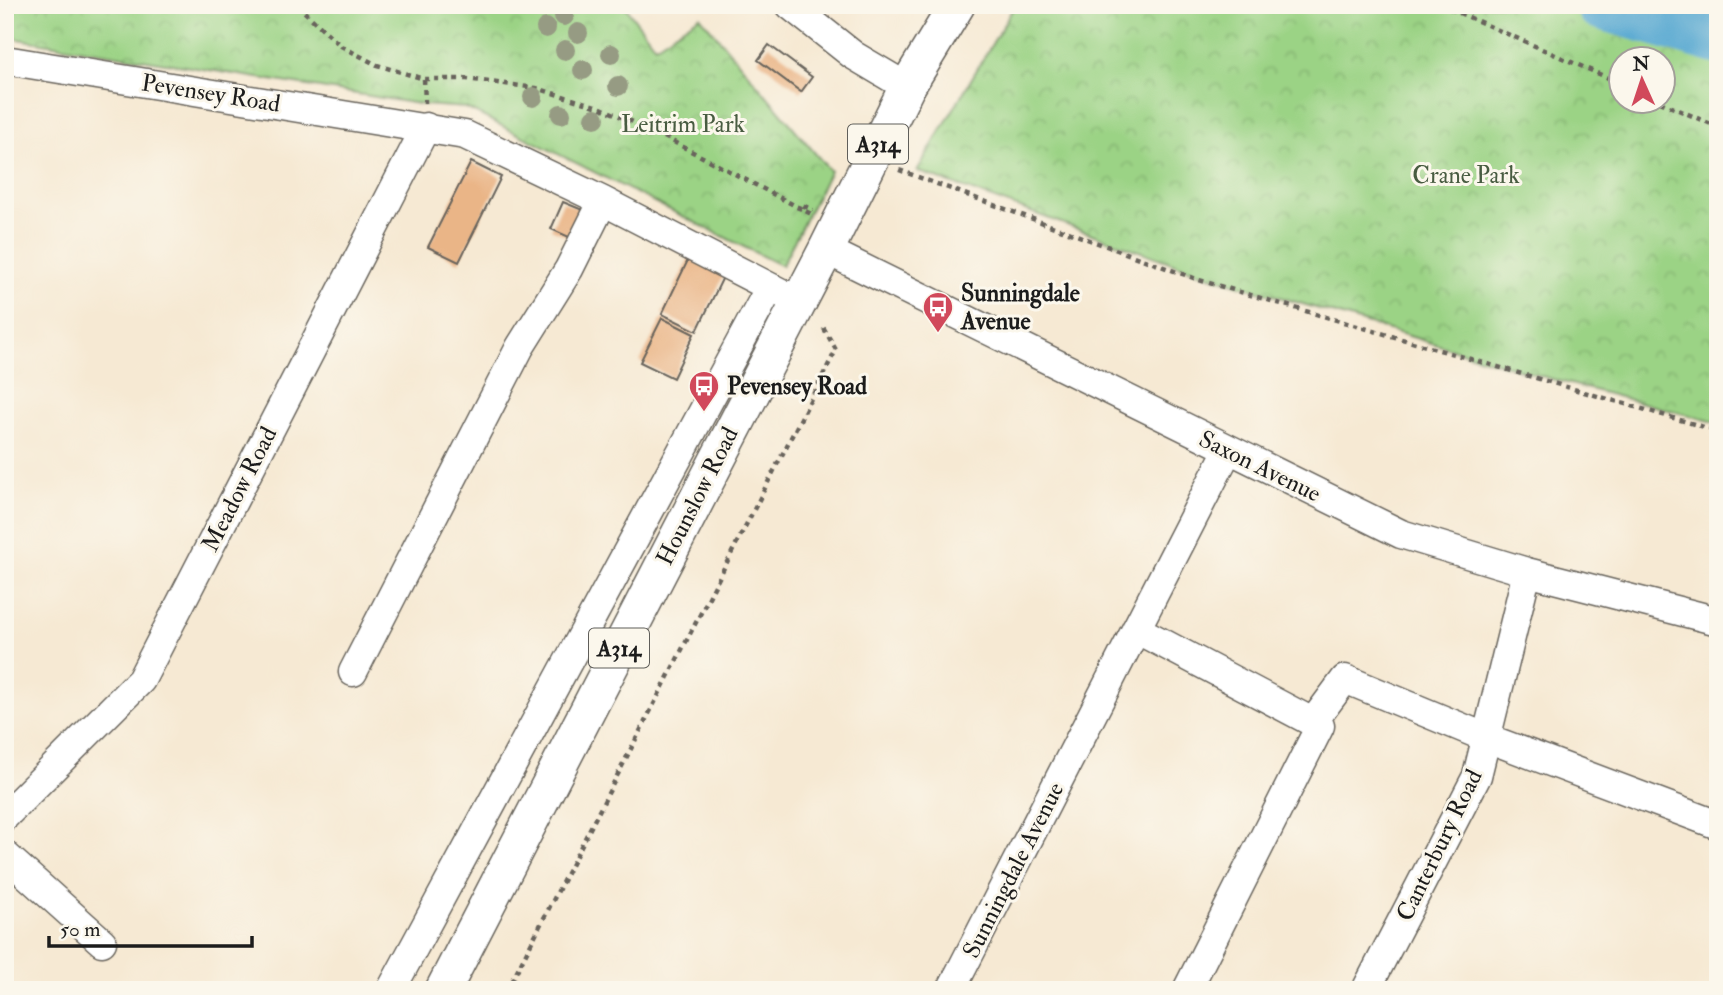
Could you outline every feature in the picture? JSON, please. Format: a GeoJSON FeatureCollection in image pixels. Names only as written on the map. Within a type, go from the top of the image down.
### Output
{"type":"FeatureCollection","features":[{"type":"Feature","properties":{"kind":"main road","name":"Hounslow Road"},"geometry":{"type":"LineString","coordinates":[[443,990],[819,221],[872,157],[906,87],[957,5]]}},
{"type":"Feature","properties":{"kind":"street"},"geometry":{"type":"LineString","coordinates":[[790,5],[853,55],[906,87]]}},
{"type":"Feature","properties":{"kind":"street","name":"Pevensey Road"},"geometry":{"type":"LineString","coordinates":[[5,60],[425,116],[603,201],[783,295]]}},
{"type":"Feature","properties":{"kind":"street","name":"Meadow Road"},"geometry":{"type":"LineString","coordinates":[[5,816],[141,680],[425,116]]}},
{"type":"Feature","properties":{"kind":"street"},"geometry":{"type":"LineString","coordinates":[[353,672],[520,347],[569,269],[603,201]]}},
{"type":"Feature","properties":{"kind":"street","name":"Saxon Avenue"},"geometry":{"type":"LineString","coordinates":[[819,221],[1228,450],[1401,534],[1527,572],[1718,621]]}},
{"type":"Feature","properties":{"kind":"street"},"geometry":{"type":"LineString","coordinates":[[391,990],[783,295]]}},
{"type":"Feature","properties":{"kind":"street","name":"Sunningdale Avenue"},"geometry":{"type":"LineString","coordinates":[[951,990],[1228,450]]}},
{"type":"Feature","properties":{"kind":"street","name":"Canterbury Road"},"geometry":{"type":"LineString","coordinates":[[1366,990],[1477,776],[1527,572]]}},
{"type":"Feature","properties":{"kind":"street"},"geometry":{"type":"LineString","coordinates":[[1136,629],[1320,726],[1187,990]]}},
{"type":"Feature","properties":{"kind":"street"},"geometry":{"type":"LineString","coordinates":[[1313,722],[1345,678],[1487,738],[1718,825]]}},
{"type":"Feature","properties":{"kind":"street"},"geometry":{"type":"LineString","coordinates":[[5,855],[102,942]]}},
{"type":"Feature","properties":{"kind":"path"},"geometry":{"type":"LineString","coordinates":[[297,5],[341,46],[377,65],[424,79],[467,79],[536,88],[599,107],[649,129],[819,221]]}},
{"type":"Feature","properties":{"kind":"path"},"geometry":{"type":"LineString","coordinates":[[1441,5],[1608,78]]}},
{"type":"Feature","properties":{"kind":"path"},"geometry":{"type":"LineString","coordinates":[[424,79],[425,116]]}},
{"type":"Feature","properties":{"kind":"path"},"geometry":{"type":"LineString","coordinates":[[1678,110],[1718,127]]}},
{"type":"Feature","properties":{"kind":"path"},"geometry":{"type":"LineString","coordinates":[[872,157],[915,177],[1199,280],[1718,431]]}},
{"type":"Feature","properties":{"kind":"path"},"geometry":{"type":"LineString","coordinates":[[507,990],[835,350]]}},
{"type":"Feature","properties":{"kind":"green space","name":"Leitrim Park"},"geometry":{"type":"Polygon","coordinates":[[[5,5],[624,5],[655,46],[700,16],[830,171],[782,265],[466,108],[425,105],[5,37],[5,5]]]}},
{"type":"Feature","properties":{"kind":"green space","name":"Crane Park"},"geometry":{"type":"Polygon","coordinates":[[[1015,5],[1718,5],[1718,423],[1548,378],[1200,273],[917,171],[1015,5]]]}},
{"type":"Feature","properties":{"kind":"building"},"geometry":{"type":"Polygon","coordinates":[[[769,45],[812,77],[801,92],[758,60],[769,45]]]}},
{"type":"Feature","properties":{"kind":"building"},"geometry":{"type":"Polygon","coordinates":[[[471,162],[501,177],[459,262],[428,247],[471,162]]]}},
{"type":"Feature","properties":{"kind":"building"},"geometry":{"type":"Polygon","coordinates":[[[563,202],[590,213],[578,241],[551,229],[563,202]]]}},
{"type":"Feature","properties":{"kind":"building"},"geometry":{"type":"Polygon","coordinates":[[[689,258],[724,275],[697,331],[662,314],[689,258]]]}},
{"type":"Feature","properties":{"kind":"building"},"geometry":{"type":"Polygon","coordinates":[[[662,318],[694,334],[673,378],[640,362],[662,318]]]}},
{"type":"Feature","properties":{"kind":"waterway"},"geometry":{"type":"LineString","coordinates":[[1600,5],[1718,40]]}},
{"type":"Feature","properties":{"kind":"place","name":"Sunningdale Avenue"},"geometry":{"type":"Point","coordinates":[938,334]}},
{"type":"Feature","properties":{"kind":"place","name":"Pevensey Road"},"geometry":{"type":"Point","coordinates":[704,413]}}]}
